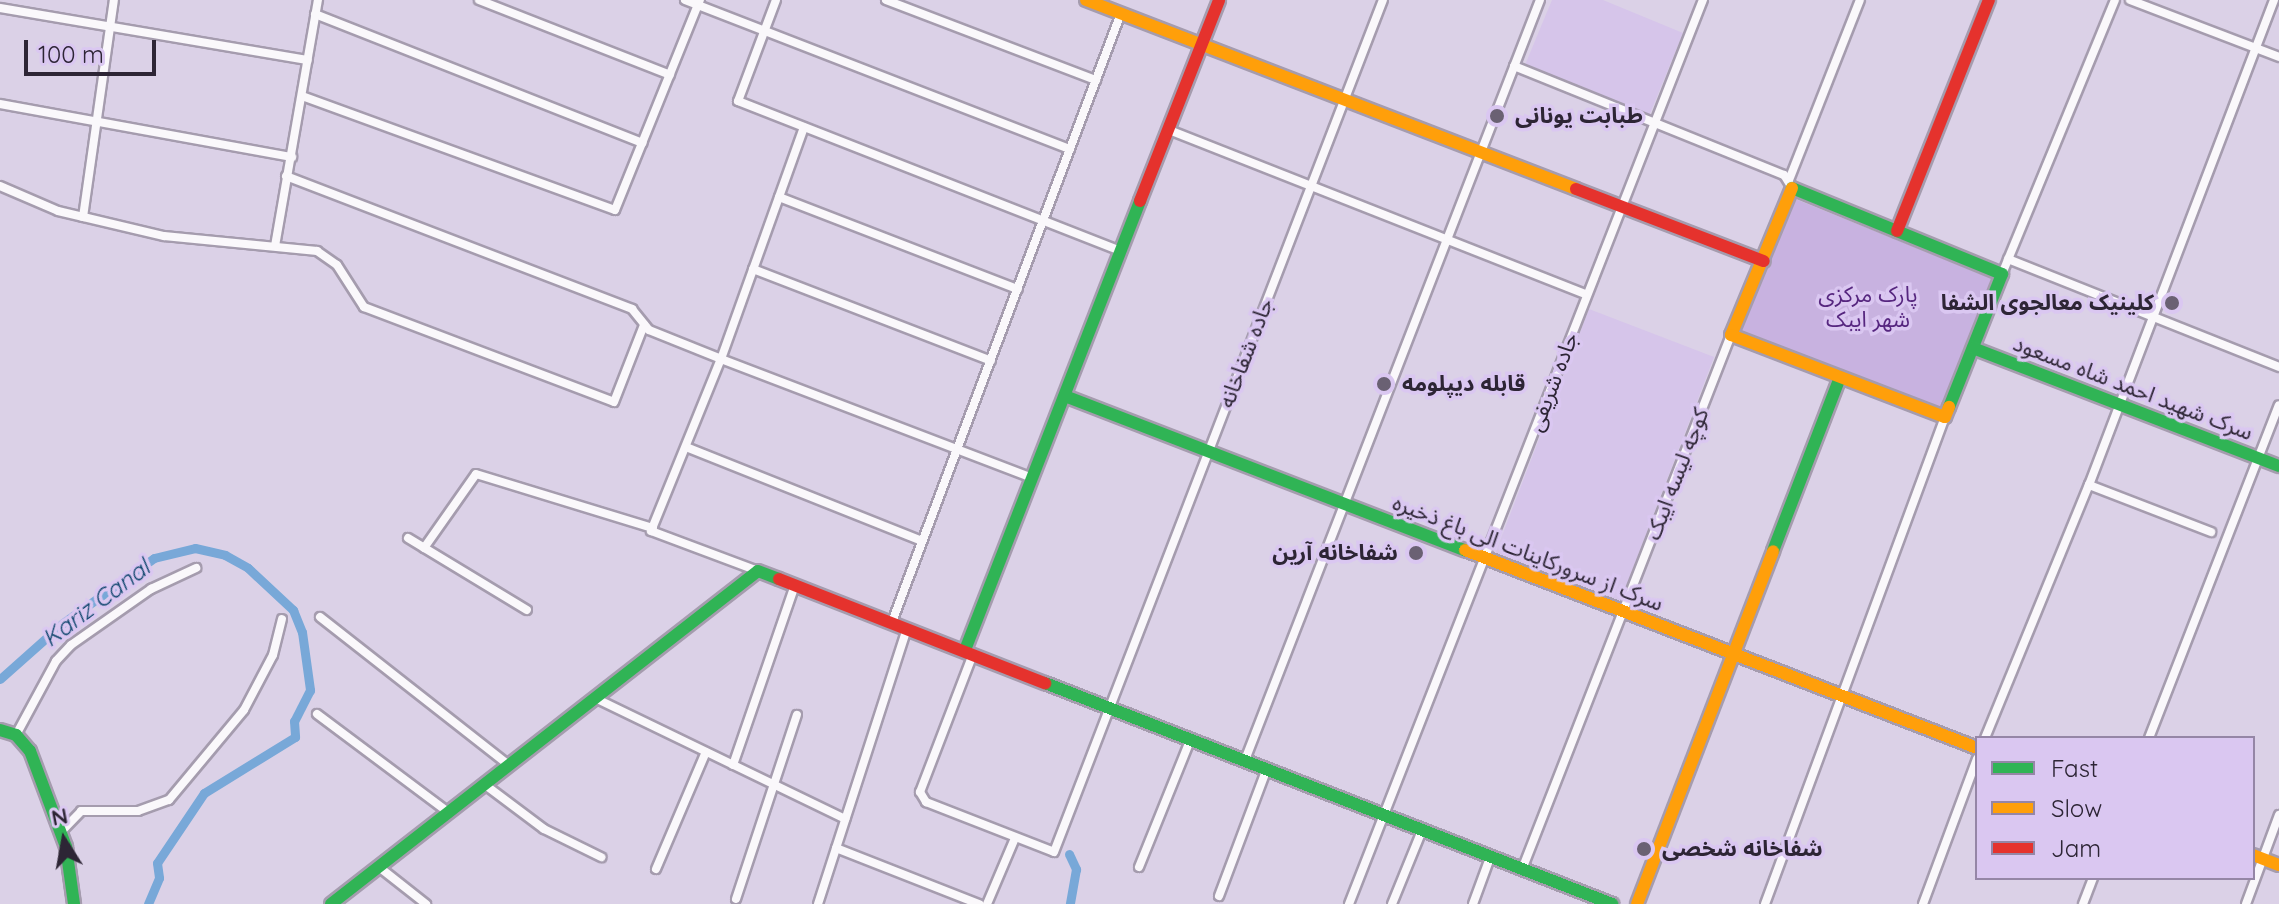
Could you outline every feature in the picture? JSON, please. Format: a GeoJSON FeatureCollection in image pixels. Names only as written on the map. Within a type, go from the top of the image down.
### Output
{"type":"FeatureCollection","features":[{"type":"Feature","properties":{"kind":"street"},"geometry":{"type":"LineString","coordinates":[[83,217],[114,0]]}},
{"type":"Feature","properties":{"kind":"street"},"geometry":{"type":"LineString","coordinates":[[275,246],[318,0]]}},
{"type":"Feature","properties":{"kind":"street"},"geometry":{"type":"LineString","coordinates":[[479,0],[670,75]]}},
{"type":"Feature","properties":{"kind":"street"},"geometry":{"type":"LineString","coordinates":[[685,0],[1070,149]]}},
{"type":"Feature","properties":{"kind":"street"},"geometry":{"type":"LineString","coordinates":[[776,0],[738,101],[1121,251]]}},
{"type":"Feature","properties":{"kind":"street"},"geometry":{"type":"LineString","coordinates":[[886,0],[1096,80]]}},
{"type":"Feature","properties":{"kind":"street"},"geometry":{"type":"LineString","coordinates":[[1086,0],[1764,261]]}},
{"type":"Feature","properties":{"kind":"street"},"geometry":{"type":"LineString","coordinates":[[987,904],[1015,838],[926,802],[920,792],[1033,478],[1219,0]]}},
{"type":"Feature","properties":{"kind":"street","name":"جاده شفاخانه"},"geometry":{"type":"LineString","coordinates":[[1015,838],[1055,850],[1107,706],[1383,0]]}},
{"type":"Feature","properties":{"kind":"street"},"geometry":{"type":"LineString","coordinates":[[1245,760],[1540,0]]}},
{"type":"Feature","properties":{"kind":"street","name":"جاده شریفی"},"geometry":{"type":"LineString","coordinates":[[1349,904],[1703,0]]}},
{"type":"Feature","properties":{"kind":"street"},"geometry":{"type":"LineString","coordinates":[[1860,0],[1764,261],[1731,335],[1945,417]]}},
{"type":"Feature","properties":{"kind":"street"},"geometry":{"type":"LineString","coordinates":[[1897,231],[1989,0]]}},
{"type":"Feature","properties":{"kind":"street"},"geometry":{"type":"LineString","coordinates":[[1765,904],[1945,417],[2115,0]]}},
{"type":"Feature","properties":{"kind":"street"},"geometry":{"type":"LineString","coordinates":[[2130,0],[2279,57]]}},
{"type":"Feature","properties":{"kind":"street"},"geometry":{"type":"LineString","coordinates":[[1986,736],[2089,485],[2274,0]]}},
{"type":"Feature","properties":{"kind":"street"},"geometry":{"type":"LineString","coordinates":[[302,96],[615,210],[699,3]]}},
{"type":"Feature","properties":{"kind":"street"},"geometry":{"type":"LineString","coordinates":[[0,8],[110,24],[308,60]]}},
{"type":"Feature","properties":{"kind":"street"},"geometry":{"type":"LineString","coordinates":[[892,622],[1121,13]]}},
{"type":"Feature","properties":{"kind":"street"},"geometry":{"type":"LineString","coordinates":[[315,14],[642,143]]}},
{"type":"Feature","properties":{"kind":"street"},"geometry":{"type":"LineString","coordinates":[[1514,66],[2002,274]]}},
{"type":"Feature","properties":{"kind":"street"},"geometry":{"type":"LineString","coordinates":[[0,104],[292,157]]}},
{"type":"Feature","properties":{"kind":"street"},"geometry":{"type":"LineString","coordinates":[[804,127],[721,359],[651,531],[1386,812],[1612,904]]}},
{"type":"Feature","properties":{"kind":"street"},"geometry":{"type":"LineString","coordinates":[[1169,130],[1586,294]]}},
{"type":"Feature","properties":{"kind":"street"},"geometry":{"type":"LineString","coordinates":[[286,176],[632,309],[644,325],[721,359],[1033,478]]}},
{"type":"Feature","properties":{"kind":"street"},"geometry":{"type":"LineString","coordinates":[[0,186],[83,217],[164,236],[317,251],[337,265],[364,307],[614,402],[644,325]]}},
{"type":"Feature","properties":{"kind":"street"},"geometry":{"type":"LineString","coordinates":[[779,197],[1018,289]]}},
{"type":"Feature","properties":{"kind":"street"},"geometry":{"type":"LineString","coordinates":[[2008,259],[2279,367]]}},
{"type":"Feature","properties":{"kind":"street"},"geometry":{"type":"LineString","coordinates":[[753,269],[991,361]]}},
{"type":"Feature","properties":{"kind":"street","name":"کوچه لیسه ایبک"},"geometry":{"type":"LineString","coordinates":[[1523,867],[1731,335]]}},
{"type":"Feature","properties":{"kind":"street","name":"سرک شهید احمد شاه مسعود"},"geometry":{"type":"LineString","coordinates":[[1973,348],[2121,402],[2279,466]]}},
{"type":"Feature","properties":{"kind":"street"},"geometry":{"type":"LineString","coordinates":[[1637,904],[1840,377]]}},
{"type":"Feature","properties":{"kind":"street","name":"سرک از سرورکاینات الی باغ ذخیره"},"geometry":{"type":"LineString","coordinates":[[1065,396],[1975,747]]}},
{"type":"Feature","properties":{"kind":"street"},"geometry":{"type":"LineString","coordinates":[[2150,736],[2279,405]]}},
{"type":"Feature","properties":{"kind":"street"},"geometry":{"type":"LineString","coordinates":[[686,447],[922,541]]}},
{"type":"Feature","properties":{"kind":"street"},"geometry":{"type":"LineString","coordinates":[[424,548],[476,474],[653,528]]}},
{"type":"Feature","properties":{"kind":"street"},"geometry":{"type":"LineString","coordinates":[[2089,485],[2211,532]]}},
{"type":"Feature","properties":{"kind":"street"},"geometry":{"type":"LineString","coordinates":[[408,538],[527,610]]}},
{"type":"Feature","properties":{"kind":"street"},"geometry":{"type":"LineString","coordinates":[[16,735],[56,661],[71,645],[151,589],[196,568]]}},
{"type":"Feature","properties":{"kind":"street"},"geometry":{"type":"LineString","coordinates":[[331,904],[758,571]]}},
{"type":"Feature","properties":{"kind":"street"},"geometry":{"type":"LineString","coordinates":[[733,765],[795,585]]}},
{"type":"Feature","properties":{"kind":"street"},"geometry":{"type":"LineString","coordinates":[[320,617],[509,765]]}},
{"type":"Feature","properties":{"kind":"street"},"geometry":{"type":"LineString","coordinates":[[60,833],[81,811],[138,811],[168,802],[244,710],[273,655],[282,619]]}},
{"type":"Feature","properties":{"kind":"street"},"geometry":{"type":"LineString","coordinates":[[818,904],[907,628]]}},
{"type":"Feature","properties":{"kind":"street"},"geometry":{"type":"LineString","coordinates":[[595,698],[845,819]]}},
{"type":"Feature","properties":{"kind":"street"},"geometry":{"type":"LineString","coordinates":[[317,714],[448,812]]}},
{"type":"Feature","properties":{"kind":"street"},"geometry":{"type":"LineString","coordinates":[[736,899],[797,715]]}},
{"type":"Feature","properties":{"kind":"street"},"geometry":{"type":"LineString","coordinates":[[0,730],[16,735],[30,751],[60,833],[74,904]]}},
{"type":"Feature","properties":{"kind":"street"},"geometry":{"type":"LineString","coordinates":[[1139,867],[1191,738]]}},
{"type":"Feature","properties":{"kind":"street"},"geometry":{"type":"LineString","coordinates":[[656,869],[706,752]]}},
{"type":"Feature","properties":{"kind":"street"},"geometry":{"type":"LineString","coordinates":[[1923,904],[1975,764]]}},
{"type":"Feature","properties":{"kind":"street"},"geometry":{"type":"LineString","coordinates":[[1219,896],[1267,768]]}},
{"type":"Feature","properties":{"kind":"street"},"geometry":{"type":"LineString","coordinates":[[484,784],[544,829],[601,857]]}},
{"type":"Feature","properties":{"kind":"street"},"geometry":{"type":"LineString","coordinates":[[2279,815],[2258,857],[2279,865]]}},
{"type":"Feature","properties":{"kind":"street"},"geometry":{"type":"LineString","coordinates":[[1392,904],[1423,827]]}},
{"type":"Feature","properties":{"kind":"street"},"geometry":{"type":"LineString","coordinates":[[836,848],[979,904]]}},
{"type":"Feature","properties":{"kind":"street"},"geometry":{"type":"LineString","coordinates":[[1473,904],[1491,855]]}},
{"type":"Feature","properties":{"kind":"street"},"geometry":{"type":"LineString","coordinates":[[379,867],[426,904]]}},
{"type":"Feature","properties":{"kind":"street"},"geometry":{"type":"LineString","coordinates":[[2083,904],[2092,880]]}},
{"type":"Feature","properties":{"kind":"street"},"geometry":{"type":"LineString","coordinates":[[2246,904],[2252,880]]}},
{"type":"Feature","properties":{"kind":"shaded area"},"geometry":{"type":"Polygon","coordinates":[[[1552,0],[1603,0],[1683,33],[1649,116],[1525,65],[1552,0]]]}},
{"type":"Feature","properties":{"kind":"shaded area"},"geometry":{"type":"Polygon","coordinates":[[[1589,309],[1714,357],[1620,602],[1495,554],[1589,309]]]}},
{"type":"Feature","properties":{"kind":"green space","name":"پارک مرکزی شهر ایبک"},"geometry":{"type":"Polygon","coordinates":[[[1793,198],[1995,280],[1940,416],[1738,334],[1793,198]]]}},
{"type":"Feature","properties":{"kind":"waterway","name":"Kariz Canal"},"geometry":{"type":"LineString","coordinates":[[0,679],[63,623],[154,558],[195,548],[225,555],[248,568],[293,610],[302,632],[310,690],[294,721],[295,737],[204,793],[157,863],[159,878],[148,904]]}},
{"type":"Feature","properties":{"kind":"waterway"},"geometry":{"type":"LineString","coordinates":[[1069,854],[1076,869],[1070,904]]}},
{"type":"Feature","properties":{"kind":"traffic: fast"},"geometry":{"type":"LineString","coordinates":[[1792,188],[2002,274],[1949,407]]}},
{"type":"Feature","properties":{"kind":"traffic: fast"},"geometry":{"type":"LineString","coordinates":[[965,650],[1140,201]]}},
{"type":"Feature","properties":{"kind":"traffic: fast"},"geometry":{"type":"LineString","coordinates":[[1973,348],[2279,466]]}},
{"type":"Feature","properties":{"kind":"traffic: fast"},"geometry":{"type":"LineString","coordinates":[[1773,551],[1840,377]]}},
{"type":"Feature","properties":{"kind":"traffic: fast"},"geometry":{"type":"LineString","coordinates":[[1065,396],[1465,550]]}},
{"type":"Feature","properties":{"kind":"traffic: fast"},"geometry":{"type":"LineString","coordinates":[[331,904],[758,571],[779,579]]}},
{"type":"Feature","properties":{"kind":"traffic: fast"},"geometry":{"type":"LineString","coordinates":[[1045,683],[1612,904]]}},
{"type":"Feature","properties":{"kind":"traffic: fast"},"geometry":{"type":"LineString","coordinates":[[0,730],[16,735],[30,751],[66,847],[74,904]]}},
{"type":"Feature","properties":{"kind":"traffic: slow"},"geometry":{"type":"LineString","coordinates":[[1086,0],[1576,189]]}},
{"type":"Feature","properties":{"kind":"traffic: slow"},"geometry":{"type":"LineString","coordinates":[[1792,188],[1731,335],[1945,417],[1949,407]]}},
{"type":"Feature","properties":{"kind":"traffic: slow"},"geometry":{"type":"LineString","coordinates":[[1465,550],[1975,747]]}},
{"type":"Feature","properties":{"kind":"traffic: slow"},"geometry":{"type":"LineString","coordinates":[[1637,904],[1773,551]]}},
{"type":"Feature","properties":{"kind":"traffic: slow"},"geometry":{"type":"LineString","coordinates":[[2255,856],[2279,865]]}},
{"type":"Feature","properties":{"kind":"traffic: jam"},"geometry":{"type":"LineString","coordinates":[[1140,201],[1219,0]]}},
{"type":"Feature","properties":{"kind":"traffic: jam"},"geometry":{"type":"LineString","coordinates":[[1897,231],[1989,0]]}},
{"type":"Feature","properties":{"kind":"traffic: jam"},"geometry":{"type":"LineString","coordinates":[[1576,189],[1764,261]]}},
{"type":"Feature","properties":{"kind":"traffic: jam"},"geometry":{"type":"LineString","coordinates":[[779,579],[1045,683]]}},
{"type":"Feature","properties":{"kind":"place","name":"طبابت یونانی"},"geometry":{"type":"Point","coordinates":[1497,116]}},
{"type":"Feature","properties":{"kind":"place","name":"کلینیک معالجوی الشفا"},"geometry":{"type":"Point","coordinates":[2172,303]}},
{"type":"Feature","properties":{"kind":"place","name":"قابله دیپلومه"},"geometry":{"type":"Point","coordinates":[1384,384]}},
{"type":"Feature","properties":{"kind":"place","name":"شفاخانه آرین"},"geometry":{"type":"Point","coordinates":[1416,553]}},
{"type":"Feature","properties":{"kind":"place","name":"شفاخانه شخصی"},"geometry":{"type":"Point","coordinates":[1644,849]}}]}
